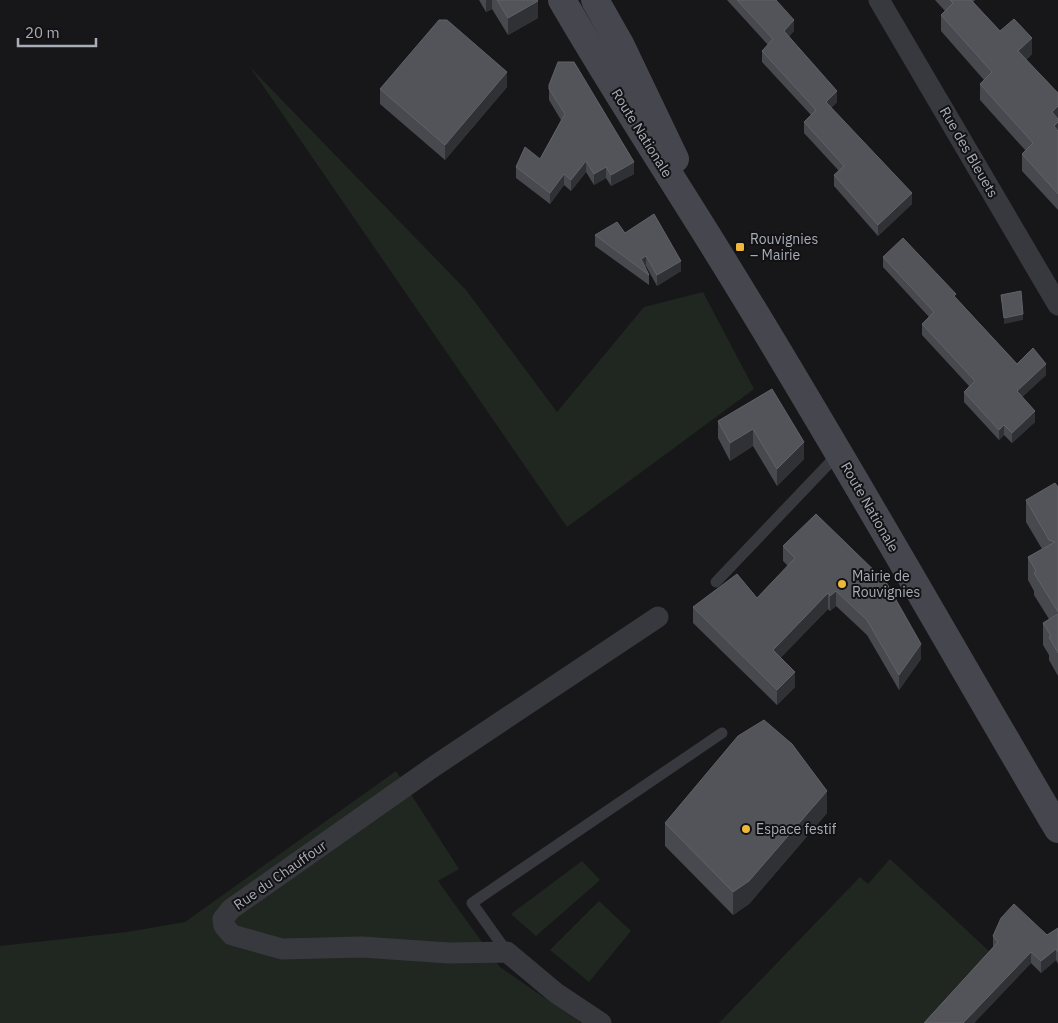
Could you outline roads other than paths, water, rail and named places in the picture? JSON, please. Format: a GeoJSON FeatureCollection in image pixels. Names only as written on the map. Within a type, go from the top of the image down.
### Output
{"type":"FeatureCollection","features":[{"type":"Feature","properties":{"kind":"main road","name":"Route Nationale"},"geometry":{"type":"LineString","coordinates":[[562,0],[636,125],[725,264],[839,453],[1058,829]]}},
{"type":"Feature","properties":{"kind":"main road","name":"Route Nationale"},"geometry":{"type":"LineString","coordinates":[[595,0],[628,59],[725,264]]}},
{"type":"Feature","properties":{"kind":"street","name":"Rue des Bleuets"},"geometry":{"type":"LineString","coordinates":[[879,0],[1058,305]]}},
{"type":"Feature","properties":{"kind":"street","name":"Rue du Chauffour"},"geometry":{"type":"LineString","coordinates":[[507,952],[449,953],[362,947],[282,949],[232,934],[224,926],[224,919],[230,908],[436,765],[658,618]]}},
{"type":"Feature","properties":{"kind":"street"},"geometry":{"type":"LineString","coordinates":[[507,952],[556,992],[602,1023]]}},
{"type":"Feature","properties":{"kind":"lane"},"geometry":{"type":"LineString","coordinates":[[716,582],[839,453]]}},
{"type":"Feature","properties":{"kind":"lane"},"geometry":{"type":"LineString","coordinates":[[507,952],[472,903],[722,733]]}},
{"type":"Feature","properties":{"kind":"place","name":"Rouvignies – Mairie"},"geometry":{"type":"Point","coordinates":[740,247]}},
{"type":"Feature","properties":{"kind":"place","name":"Mairie de Rouvignies"},"geometry":{"type":"Point","coordinates":[842,584]}},
{"type":"Feature","properties":{"kind":"place","name":"Espace festif"},"geometry":{"type":"Point","coordinates":[746,829]}}]}
